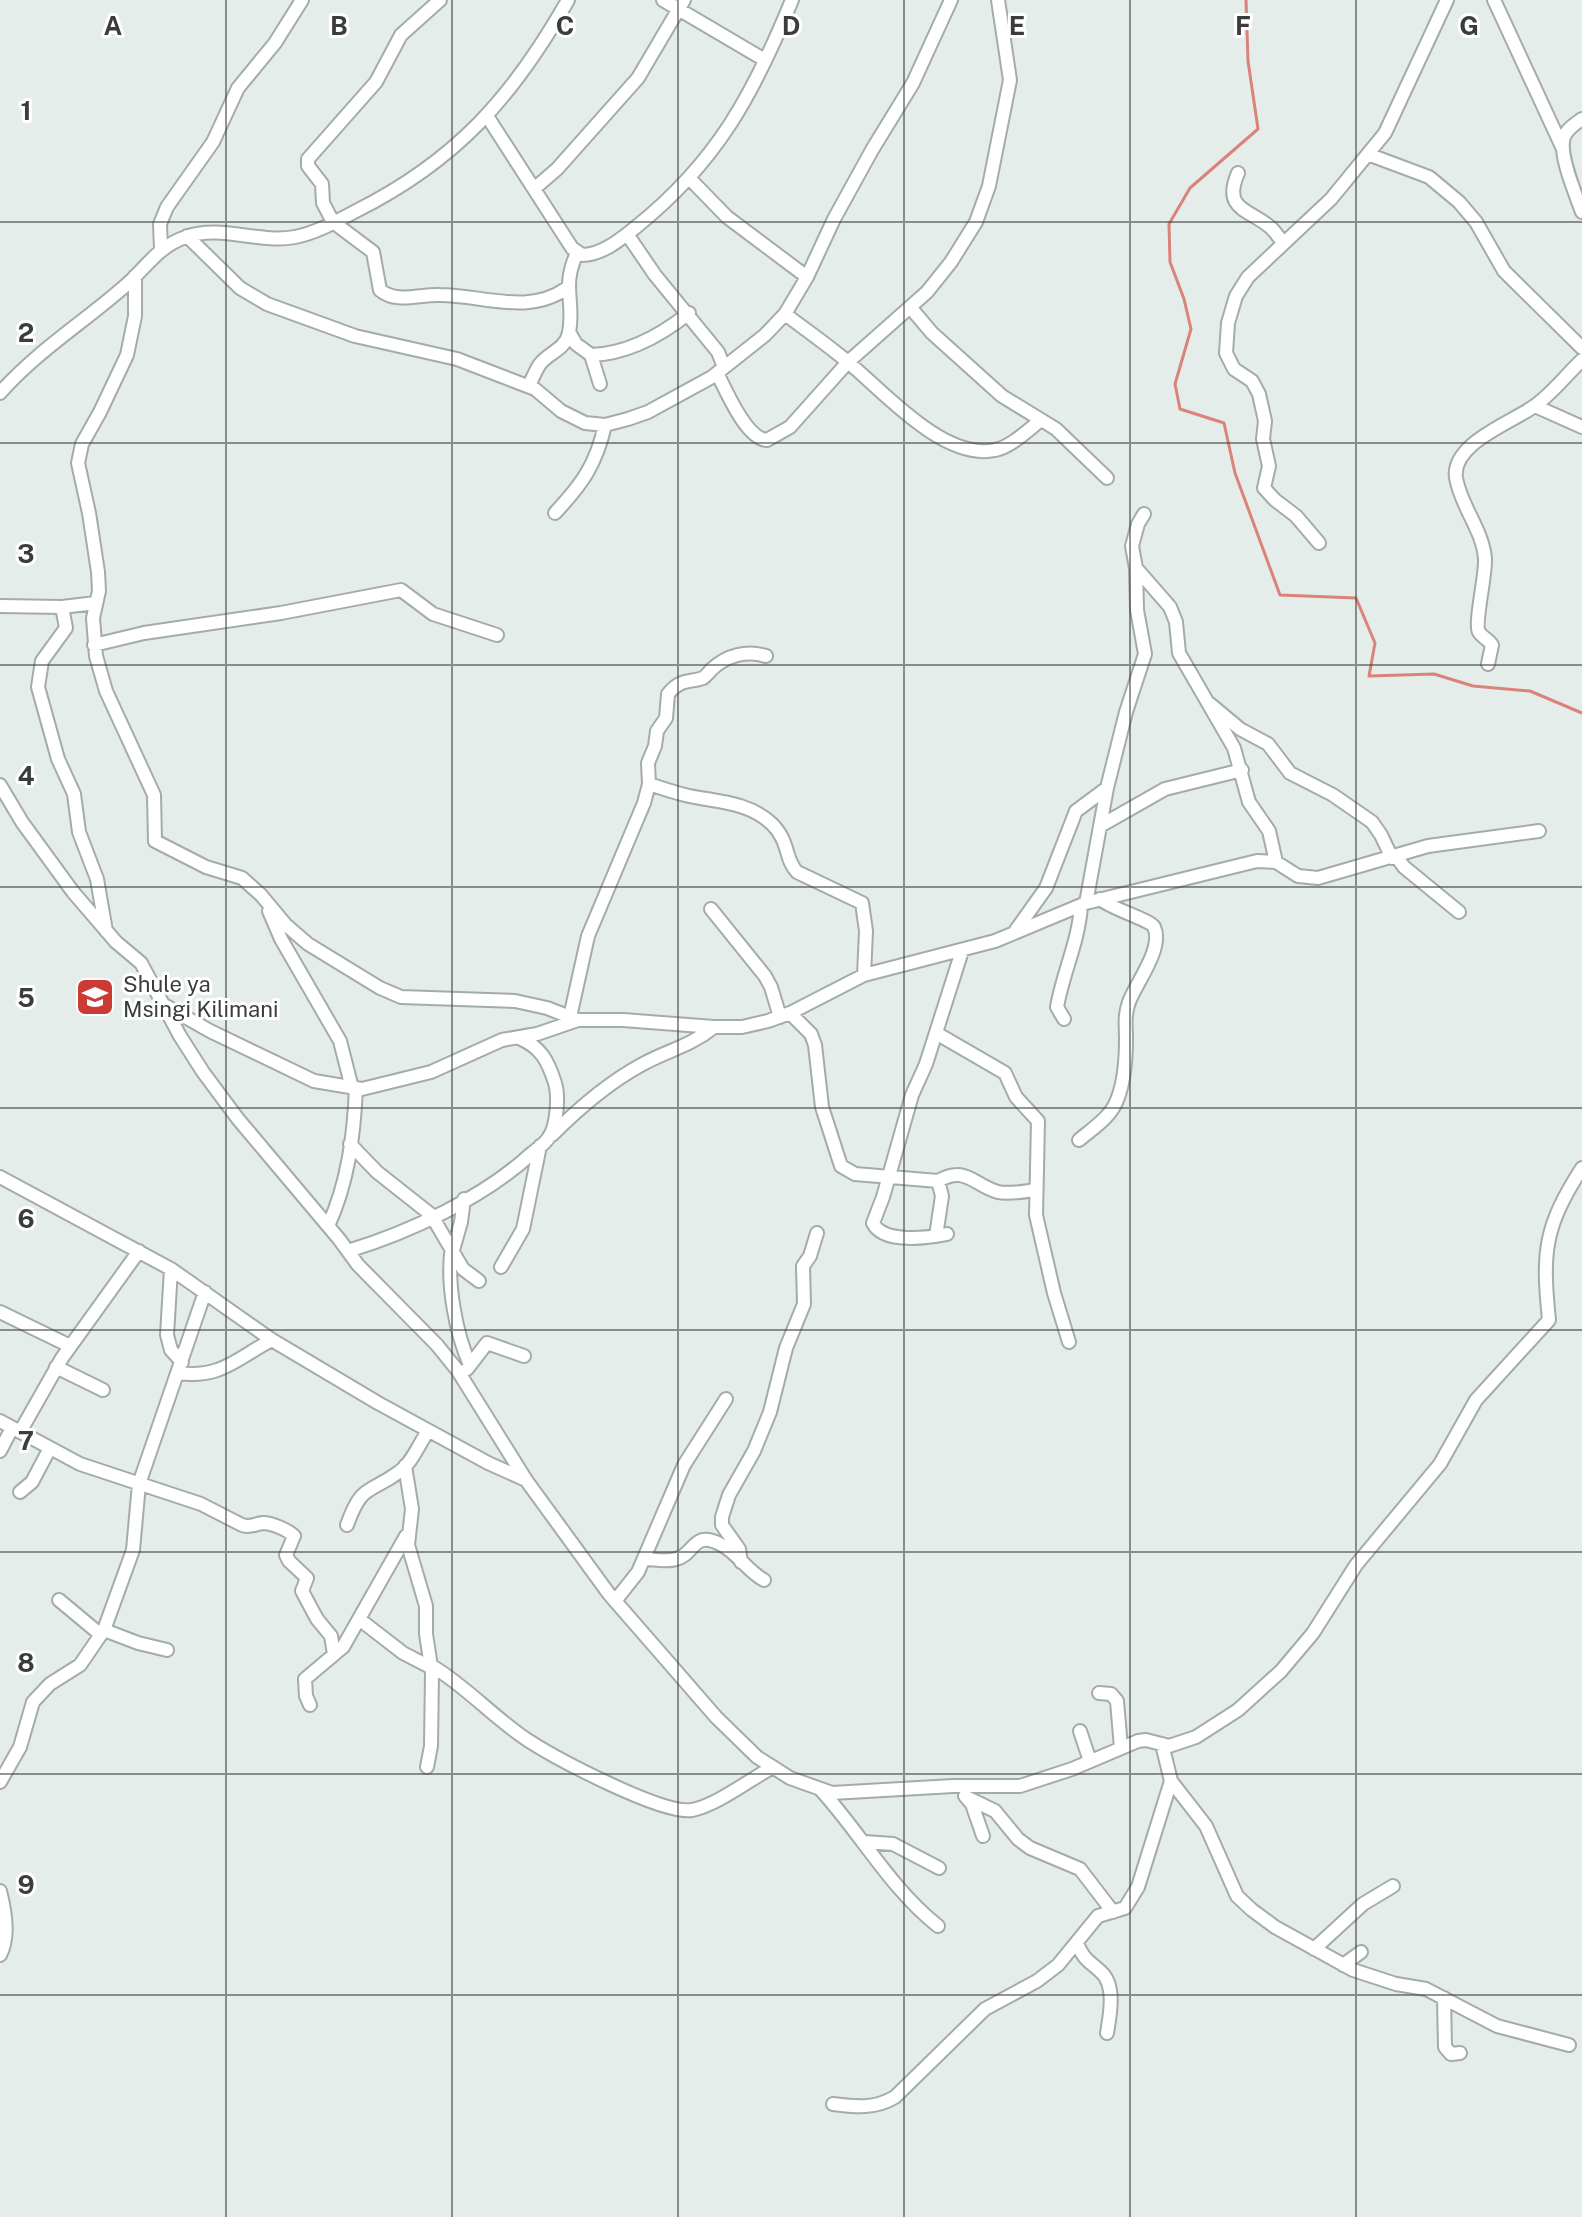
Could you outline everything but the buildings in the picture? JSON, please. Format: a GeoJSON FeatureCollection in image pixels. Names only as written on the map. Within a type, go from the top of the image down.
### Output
{"type":"FeatureCollection","features":[{"type":"Feature","properties":{"kind":"street"},"geometry":{"type":"LineString","coordinates":[[161,249],[160,224],[167,207],[213,142],[238,88],[275,43],[302,0]]}},
{"type":"Feature","properties":{"kind":"street"},"geometry":{"type":"LineString","coordinates":[[440,0],[401,35],[376,82],[308,159],[308,166],[322,184],[323,203],[333,222],[373,252],[380,290],[392,297],[441,295],[511,303],[546,300],[567,288]]}},
{"type":"Feature","properties":{"kind":"street"},"geometry":{"type":"LineString","coordinates":[[0,393],[38,356],[135,276],[161,249],[187,236],[206,233],[289,239],[333,222],[394,192],[450,151],[487,116],[530,62],[568,0]]}},
{"type":"Feature","properties":{"kind":"street"},"geometry":{"type":"LineString","coordinates":[[663,0],[681,4],[765,60]]}},
{"type":"Feature","properties":{"kind":"street"},"geometry":{"type":"LineString","coordinates":[[487,116],[567,242],[577,253],[585,256],[594,254],[627,234],[690,179],[729,130],[792,0]]}},
{"type":"Feature","properties":{"kind":"street"},"geometry":{"type":"LineString","coordinates":[[187,236],[240,288],[267,304],[355,336],[451,357],[528,386],[543,394],[565,414],[585,423],[605,425],[648,412],[720,370],[765,335],[785,314],[872,150],[913,83],[951,0]]}},
{"type":"Feature","properties":{"kind":"street"},"geometry":{"type":"LineString","coordinates":[[627,234],[655,275],[718,352],[720,370],[746,426],[760,440],[767,440],[790,427],[848,362],[937,280],[976,222],[989,186],[1010,80],[998,0]]}},
{"type":"Feature","properties":{"kind":"street"},"geometry":{"type":"LineString","coordinates":[[1319,543],[1296,516],[1264,488],[1269,466],[1263,439],[1265,421],[1259,394],[1252,381],[1234,369],[1226,353],[1228,323],[1240,287],[1283,242],[1309,221],[1370,155],[1385,133],[1447,0]]}},
{"type":"Feature","properties":{"kind":"street"},"geometry":{"type":"LineString","coordinates":[[1494,0],[1563,149],[1582,212]]}},
{"type":"Feature","properties":{"kind":"street"},"geometry":{"type":"LineString","coordinates":[[535,188],[557,169],[638,78],[681,4]]}},
{"type":"Feature","properties":{"kind":"street"},"geometry":{"type":"LineString","coordinates":[[1563,149],[1565,136],[1582,119]]}},
{"type":"Feature","properties":{"kind":"street"},"geometry":{"type":"LineString","coordinates":[[1370,155],[1429,177],[1459,202],[1476,222],[1504,271],[1582,348]]}},
{"type":"Feature","properties":{"kind":"street"},"geometry":{"type":"LineString","coordinates":[[1238,173],[1233,194],[1241,210],[1269,226],[1283,242]]}},
{"type":"Feature","properties":{"kind":"street"},"geometry":{"type":"LineString","coordinates":[[690,179],[727,217],[807,277]]}},
{"type":"Feature","properties":{"kind":"street"},"geometry":{"type":"LineString","coordinates":[[528,386],[539,366],[563,345],[569,332],[567,288],[577,253]]}},
{"type":"Feature","properties":{"kind":"street"},"geometry":{"type":"LineString","coordinates":[[135,276],[135,316],[127,355],[78,457],[97,564],[99,591],[94,645],[106,691],[154,795],[155,841],[209,869],[238,876],[308,944],[380,988],[401,997],[515,1001],[574,1019],[742,1027],[785,1015],[864,975],[962,951],[1100,899],[1257,861],[1276,862],[1298,876],[1311,879],[1428,846],[1539,831]]}},
{"type":"Feature","properties":{"kind":"street"},"geometry":{"type":"LineString","coordinates":[[910,307],[932,333],[1002,396],[1023,412],[1056,429],[1107,478]]}},
{"type":"Feature","properties":{"kind":"street"},"geometry":{"type":"LineString","coordinates":[[591,355],[613,353],[642,343],[659,335],[689,313]]}},
{"type":"Feature","properties":{"kind":"street"},"geometry":{"type":"LineString","coordinates":[[785,314],[848,362],[924,429],[966,447],[997,450],[1041,420]]}},
{"type":"Feature","properties":{"kind":"street"},"geometry":{"type":"LineString","coordinates":[[569,332],[576,344],[591,355],[600,384]]}},
{"type":"Feature","properties":{"kind":"street"},"geometry":{"type":"LineString","coordinates":[[1488,664],[1492,645],[1477,627],[1485,581],[1485,555],[1458,484],[1456,468],[1465,451],[1535,406],[1582,360]]}},
{"type":"Feature","properties":{"kind":"street"},"geometry":{"type":"LineString","coordinates":[[1535,406],[1582,427]]}},
{"type":"Feature","properties":{"kind":"street"},"geometry":{"type":"LineString","coordinates":[[555,513],[589,473],[605,425]]}},
{"type":"Feature","properties":{"kind":"street"},"geometry":{"type":"LineString","coordinates":[[1064,1019],[1057,1007],[1066,966],[1076,943],[1107,788],[1126,712],[1145,654],[1137,610],[1132,546],[1144,514]]}},
{"type":"Feature","properties":{"kind":"street"},"geometry":{"type":"LineString","coordinates":[[1136,568],[1170,607],[1176,622],[1179,653],[1234,748],[1249,802],[1269,831],[1276,862]]}},
{"type":"Feature","properties":{"kind":"street"},"geometry":{"type":"LineString","coordinates":[[94,645],[144,633],[281,613],[397,590],[406,591],[423,609],[497,635]]}},
{"type":"Feature","properties":{"kind":"street"},"geometry":{"type":"LineString","coordinates":[[0,606],[62,607],[96,603]]}},
{"type":"Feature","properties":{"kind":"street"},"geometry":{"type":"LineString","coordinates":[[62,607],[66,628],[42,661],[38,679],[39,696],[58,759],[74,794],[76,821],[97,879],[106,931]]}},
{"type":"Feature","properties":{"kind":"street"},"geometry":{"type":"LineString","coordinates":[[574,1019],[588,936],[644,803],[649,784],[648,763],[657,731],[666,718],[672,689],[689,679],[705,677],[720,663],[741,653],[766,656]]}},
{"type":"Feature","properties":{"kind":"street"},"geometry":{"type":"LineString","coordinates":[[1205,699],[1240,729],[1268,744],[1290,773],[1333,795],[1372,822],[1394,857],[1459,912]]}},
{"type":"Feature","properties":{"kind":"street"},"geometry":{"type":"LineString","coordinates":[[1100,826],[1165,789],[1242,770]]}},
{"type":"Feature","properties":{"kind":"street"},"geometry":{"type":"LineString","coordinates":[[649,784],[753,810],[771,823],[782,837],[788,847],[790,865],[797,872],[862,903],[866,931],[864,975]]}},
{"type":"Feature","properties":{"kind":"street"},"geometry":{"type":"LineString","coordinates":[[0,785],[22,822],[73,892],[106,931],[141,963],[180,1036],[238,1119],[358,1265],[437,1345],[462,1377],[526,1480],[615,1601],[716,1717],[757,1757],[790,1778],[832,1793],[953,1786],[1020,1786],[1138,1741],[1178,1744],[1217,1726],[1238,1710],[1287,1665],[1313,1633],[1356,1565],[1440,1464],[1476,1400],[1549,1320],[1544,1268],[1546,1246],[1559,1210],[1582,1168]]}},
{"type":"Feature","properties":{"kind":"street"},"geometry":{"type":"LineString","coordinates":[[1014,933],[1046,888],[1076,811],[1107,788]]}},
{"type":"Feature","properties":{"kind":"street"},"geometry":{"type":"LineString","coordinates":[[261,895],[277,931],[340,1041],[354,1088],[350,1144],[342,1192],[328,1226]]}},
{"type":"Feature","properties":{"kind":"street"},"geometry":{"type":"LineString","coordinates":[[1079,1140],[1113,1110],[1118,1100],[1126,1039],[1124,1017],[1153,954],[1156,939],[1151,923],[1114,909],[1100,899]]}},
{"type":"Feature","properties":{"kind":"street"},"geometry":{"type":"LineString","coordinates":[[711,909],[765,976],[785,1015],[811,1034],[822,1107],[841,1166],[855,1174],[889,1178],[914,1177],[938,1181],[967,1175],[996,1191],[1024,1193],[1036,1189]]}},
{"type":"Feature","properties":{"kind":"street"},"geometry":{"type":"LineString","coordinates":[[938,1181],[942,1196],[942,1235],[918,1239],[876,1229],[874,1216],[962,951]]}},
{"type":"Feature","properties":{"kind":"street"},"geometry":{"type":"LineString","coordinates":[[166,1006],[314,1081],[354,1088],[389,1084],[431,1072],[489,1045],[537,1034],[574,1019]]}},
{"type":"Feature","properties":{"kind":"street"},"geometry":{"type":"LineString","coordinates":[[348,1251],[434,1218],[525,1160],[584,1106],[627,1074],[661,1055],[688,1046],[714,1027]]}},
{"type":"Feature","properties":{"kind":"street"},"geometry":{"type":"LineString","coordinates":[[936,1033],[1005,1073],[1016,1097],[1038,1121],[1036,1215],[1069,1342]]}},
{"type":"Feature","properties":{"kind":"street"},"geometry":{"type":"LineString","coordinates":[[501,1267],[523,1229],[558,1104],[557,1089],[544,1054],[531,1043],[516,1037]]}},
{"type":"Feature","properties":{"kind":"street"},"geometry":{"type":"LineString","coordinates":[[350,1144],[377,1172],[434,1218],[463,1269],[479,1281]]}},
{"type":"Feature","properties":{"kind":"street"},"geometry":{"type":"LineString","coordinates":[[0,1177],[171,1269],[272,1340],[428,1431],[526,1480]]}},
{"type":"Feature","properties":{"kind":"street"},"geometry":{"type":"LineString","coordinates":[[464,1199],[449,1268],[458,1328],[470,1365]]}},
{"type":"Feature","properties":{"kind":"street"},"geometry":{"type":"LineString","coordinates":[[741,1562],[739,1549],[722,1525],[722,1517],[729,1495],[754,1451],[770,1412],[782,1362],[804,1304],[803,1266],[810,1256],[817,1233]]}},
{"type":"Feature","properties":{"kind":"street"},"geometry":{"type":"LineString","coordinates":[[0,1451],[11,1427],[139,1251]]}},
{"type":"Feature","properties":{"kind":"street"},"geometry":{"type":"LineString","coordinates":[[171,1269],[167,1335],[180,1368],[207,1375],[222,1371],[272,1340]]}},
{"type":"Feature","properties":{"kind":"street"},"geometry":{"type":"LineString","coordinates":[[0,1782],[20,1747],[33,1702],[50,1684],[80,1665],[102,1632],[133,1550],[139,1484],[205,1292]]}},
{"type":"Feature","properties":{"kind":"street"},"geometry":{"type":"LineString","coordinates":[[0,1312],[70,1346]]}},
{"type":"Feature","properties":{"kind":"street"},"geometry":{"type":"LineString","coordinates":[[462,1377],[487,1343],[524,1356]]}},
{"type":"Feature","properties":{"kind":"street"},"geometry":{"type":"LineString","coordinates":[[56,1367],[103,1390]]}},
{"type":"Feature","properties":{"kind":"street"},"geometry":{"type":"LineString","coordinates":[[615,1601],[638,1572],[684,1465],[726,1399]]}},
{"type":"Feature","properties":{"kind":"street"},"geometry":{"type":"LineString","coordinates":[[11,1427],[80,1464],[201,1504],[248,1527],[263,1523],[291,1532],[294,1536],[286,1555],[307,1578],[302,1591],[317,1619],[331,1636],[334,1654]]}},
{"type":"Feature","properties":{"kind":"street"},"geometry":{"type":"LineString","coordinates":[[347,1525],[357,1500],[366,1490],[405,1466],[428,1431]]}},
{"type":"Feature","properties":{"kind":"street"},"geometry":{"type":"LineString","coordinates":[[20,1492],[32,1482],[50,1448]]}},
{"type":"Feature","properties":{"kind":"street"},"geometry":{"type":"LineString","coordinates":[[405,1466],[412,1509],[408,1533],[411,1556],[426,1606],[426,1634],[432,1667],[431,1746],[427,1767]]}},
{"type":"Feature","properties":{"kind":"street"},"geometry":{"type":"LineString","coordinates":[[310,1705],[305,1679],[343,1647],[408,1533]]}},
{"type":"Feature","properties":{"kind":"street"},"geometry":{"type":"LineString","coordinates":[[644,1559],[675,1559],[684,1555],[692,1544],[705,1539],[725,1546],[749,1572],[764,1580]]}},
{"type":"Feature","properties":{"kind":"street"},"geometry":{"type":"LineString","coordinates":[[59,1600],[102,1632],[167,1650]]}},
{"type":"Feature","properties":{"kind":"street"},"geometry":{"type":"LineString","coordinates":[[359,1619],[403,1653],[432,1667],[530,1742],[618,1787],[678,1811],[713,1803],[773,1767]]}},
{"type":"Feature","properties":{"kind":"street"},"geometry":{"type":"LineString","coordinates":[[1099,1693],[1111,1694],[1117,1701],[1121,1748]]}},
{"type":"Feature","properties":{"kind":"street"},"geometry":{"type":"LineString","coordinates":[[1080,1731],[1090,1761]]}},
{"type":"Feature","properties":{"kind":"street"},"geometry":{"type":"LineString","coordinates":[[1162,1744],[1171,1781],[1206,1826],[1237,1896],[1275,1927],[1343,1965],[1396,1984],[1426,1989],[1497,2026],[1569,2045]]}},
{"type":"Feature","properties":{"kind":"street"},"geometry":{"type":"LineString","coordinates":[[833,2104],[860,2108],[895,2097],[985,2009],[1037,1981],[1058,1965],[1098,1916],[1125,1908],[1138,1887],[1171,1781]]}},
{"type":"Feature","properties":{"kind":"street"},"geometry":{"type":"LineString","coordinates":[[953,1786],[972,1804],[983,1836]]}},
{"type":"Feature","properties":{"kind":"street"},"geometry":{"type":"LineString","coordinates":[[821,1789],[901,1892],[938,1926]]}},
{"type":"Feature","properties":{"kind":"street"},"geometry":{"type":"LineString","coordinates":[[966,1797],[995,1811],[1018,1839],[1030,1848],[1068,1861],[1080,1869],[1113,1912]]}},
{"type":"Feature","properties":{"kind":"street"},"geometry":{"type":"LineString","coordinates":[[865,1842],[893,1844],[939,1868]]}},
{"type":"Feature","properties":{"kind":"street"},"geometry":{"type":"LineString","coordinates":[[1314,1949],[1363,1904],[1393,1886]]}},
{"type":"Feature","properties":{"kind":"street"},"geometry":{"type":"LineString","coordinates":[[0,1891],[5,1944],[0,1955]]}},
{"type":"Feature","properties":{"kind":"street"},"geometry":{"type":"LineString","coordinates":[[1077,1943],[1085,1960],[1107,1980],[1110,1998],[1107,2033]]}},
{"type":"Feature","properties":{"kind":"street"},"geometry":{"type":"LineString","coordinates":[[1343,1965],[1361,1952]]}},
{"type":"Feature","properties":{"kind":"street"},"geometry":{"type":"LineString","coordinates":[[1444,1998],[1445,2047],[1451,2054],[1460,2053]]}},
{"type":"Feature","properties":{"kind":"waterway"},"geometry":{"type":"LineString","coordinates":[[1246,0],[1248,61],[1258,129],[1190,188],[1169,224],[1170,262],[1191,329],[1175,384],[1180,409],[1224,423],[1235,473],[1280,595],[1356,598],[1375,643],[1369,676],[1434,674],[1473,686],[1530,691],[1582,713]]}},
{"type":"Feature","properties":{"kind":"place","name":"Shule ya Msingi Kilimani"},"geometry":{"type":"Point","coordinates":[95,997]}}]}
